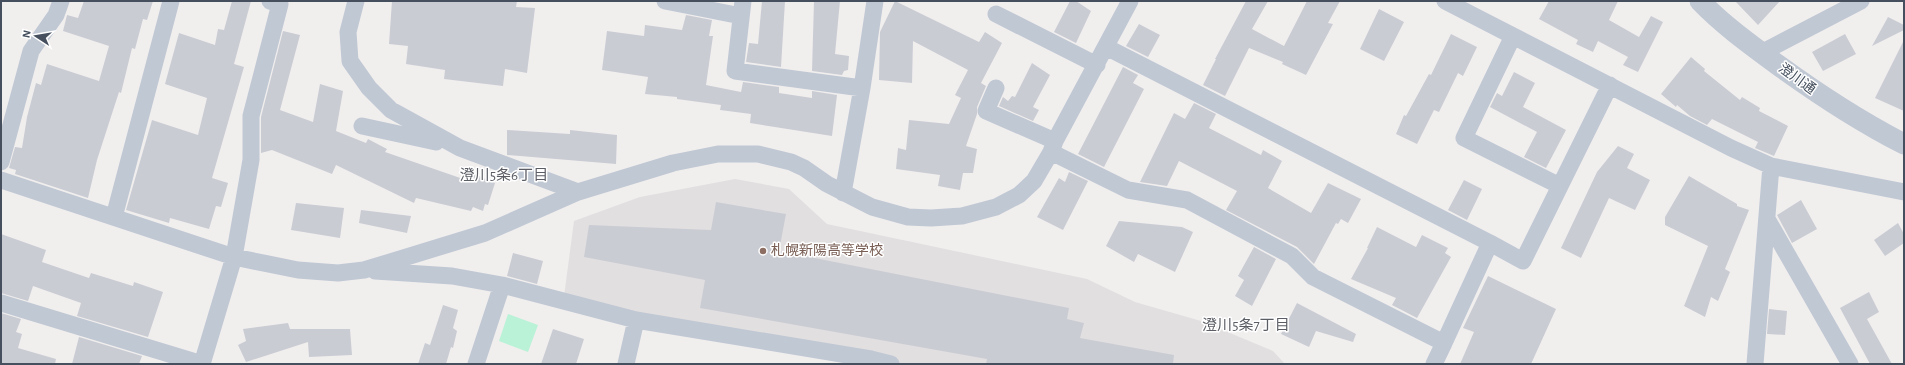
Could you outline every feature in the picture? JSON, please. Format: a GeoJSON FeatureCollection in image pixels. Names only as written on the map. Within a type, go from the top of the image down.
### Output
{"type":"FeatureCollection","features":[{"type":"Feature","properties":{"kind":"street"},"geometry":{"type":"LineString","coordinates":[[1,162],[31,51],[56,15],[61,1]]}},
{"type":"Feature","properties":{"kind":"street"},"geometry":{"type":"LineString","coordinates":[[114,217],[171,1]]}},
{"type":"Feature","properties":{"kind":"street"},"geometry":{"type":"LineString","coordinates":[[1,303],[202,364],[234,257],[251,160],[251,116],[280,4],[270,1]]}},
{"type":"Feature","properties":{"kind":"street"},"geometry":{"type":"LineString","coordinates":[[356,1],[348,32],[350,61],[369,88],[392,110],[460,148]]}},
{"type":"Feature","properties":{"kind":"street"},"geometry":{"type":"LineString","coordinates":[[665,1],[742,8],[735,71],[862,88]]}},
{"type":"Feature","properties":{"kind":"street"},"geometry":{"type":"LineString","coordinates":[[843,193],[862,88],[874,1]]}},
{"type":"Feature","properties":{"kind":"street"},"geometry":{"type":"LineString","coordinates":[[1444,1],[1731,148],[1771,166],[1904,192]]}},
{"type":"Feature","properties":{"kind":"street","name":"澄川通"},"geometry":{"type":"LineString","coordinates":[[1700,1],[1742,38],[1820,96],[1870,126],[1904,144]]}},
{"type":"Feature","properties":{"kind":"street"},"geometry":{"type":"LineString","coordinates":[[1761,53],[1861,1]]}},
{"type":"Feature","properties":{"kind":"street"},"geometry":{"type":"LineString","coordinates":[[1,180],[234,257],[298,270],[338,273],[364,270],[485,233],[578,192],[673,163],[718,154],[758,154],[791,162],[843,193],[872,207],[908,217],[931,218],[962,216],[996,207],[1019,195],[1034,181],[1098,64],[1125,3]]}},
{"type":"Feature","properties":{"kind":"street"},"geometry":{"type":"LineString","coordinates":[[996,14],[1098,64]]}},
{"type":"Feature","properties":{"kind":"street"},"geometry":{"type":"LineString","coordinates":[[1513,36],[1464,138],[1560,186]]}},
{"type":"Feature","properties":{"kind":"street"},"geometry":{"type":"LineString","coordinates":[[1106,46],[1523,260],[1610,85]]}},
{"type":"Feature","properties":{"kind":"street"},"geometry":{"type":"LineString","coordinates":[[996,88],[986,111],[1128,190],[1187,200],[1292,256],[1313,276],[1444,343]]}},
{"type":"Feature","properties":{"kind":"street"},"geometry":{"type":"LineString","coordinates":[[362,126],[460,148],[578,192]]}},
{"type":"Feature","properties":{"kind":"street"},"geometry":{"type":"LineString","coordinates":[[1755,364],[1771,166]]}},
{"type":"Feature","properties":{"kind":"street"},"geometry":{"type":"LineString","coordinates":[[1767,219],[1850,364]]}},
{"type":"Feature","properties":{"kind":"street"},"geometry":{"type":"LineString","coordinates":[[1434,364],[1490,242]]}},
{"type":"Feature","properties":{"kind":"street"},"geometry":{"type":"LineString","coordinates":[[364,270],[452,276],[502,285],[636,320],[871,359],[891,364]]}},
{"type":"Feature","properties":{"kind":"street"},"geometry":{"type":"LineString","coordinates":[[476,364],[502,285]]}},
{"type":"Feature","properties":{"kind":"street"},"geometry":{"type":"LineString","coordinates":[[626,364],[636,320]]}},
{"type":"Feature","properties":{"kind":"shaded area","name":"札幌新陽高等学校"},"geometry":{"type":"Polygon","coordinates":[[[735,179],[789,189],[827,224],[1087,279],[1135,302],[1201,321],[1273,351],[1285,364],[878,364],[563,304],[574,221],[640,197],[735,179]]]}},
{"type":"Feature","properties":{"kind":"green space"},"geometry":{"type":"Polygon","coordinates":[[[508,314],[538,325],[528,352],[499,341],[508,314]]]}},
{"type":"Feature","properties":{"kind":"building"},"geometry":{"type":"Polygon","coordinates":[[[84,1],[153,1],[147,20],[143,19],[135,49],[132,48],[121,93],[119,92],[97,160],[88,198],[15,174],[16,170],[9,168],[15,147],[22,148],[27,117],[36,83],[41,85],[47,64],[99,81],[109,46],[63,31],[67,15],[78,18],[84,1]]]}},
{"type":"Feature","properties":{"kind":"building"},"geometry":{"type":"Polygon","coordinates":[[[232,1],[251,1],[234,64],[244,67],[212,178],[228,183],[221,207],[216,206],[209,229],[170,218],[169,223],[126,210],[152,120],[198,135],[207,98],[165,84],[179,33],[215,45],[218,29],[224,30],[232,1]]]}},
{"type":"Feature","properties":{"kind":"building"},"geometry":{"type":"Polygon","coordinates":[[[392,1],[517,1],[516,7],[535,8],[527,73],[505,69],[503,86],[444,79],[445,70],[406,64],[408,46],[389,44],[392,1]]]}},
{"type":"Feature","properties":{"kind":"building"},"geometry":{"type":"Polygon","coordinates":[[[762,1],[785,1],[781,67],[746,62],[749,43],[758,44],[762,1]]]}},
{"type":"Feature","properties":{"kind":"building"},"geometry":{"type":"Polygon","coordinates":[[[814,1],[840,1],[835,54],[849,56],[848,70],[844,71],[842,75],[812,71],[814,1]]]}},
{"type":"Feature","properties":{"kind":"building"},"geometry":{"type":"Polygon","coordinates":[[[895,1],[979,42],[985,32],[1002,43],[981,83],[986,86],[977,107],[977,114],[966,146],[977,149],[973,173],[963,173],[960,190],[938,186],[940,175],[896,169],[898,148],[906,150],[909,120],[949,124],[961,98],[955,95],[968,70],[913,41],[912,83],[879,80],[880,32],[895,1]]]}},
{"type":"Feature","properties":{"kind":"building"},"geometry":{"type":"Polygon","coordinates":[[[1070,1],[1076,1],[1091,11],[1076,43],[1054,32],[1070,1]]]}},
{"type":"Feature","properties":{"kind":"building"},"geometry":{"type":"Polygon","coordinates":[[[1246,1],[1268,1],[1252,29],[1284,46],[1307,1],[1340,1],[1328,23],[1333,24],[1306,75],[1282,64],[1283,62],[1249,48],[1225,96],[1203,85],[1246,1]]]}},
{"type":"Feature","properties":{"kind":"building"},"geometry":{"type":"Polygon","coordinates":[[[1549,1],[1618,1],[1609,20],[1639,37],[1651,16],[1663,22],[1638,72],[1623,65],[1628,57],[1598,41],[1593,52],[1576,44],[1578,40],[1539,19],[1549,1]]]}},
{"type":"Feature","properties":{"kind":"building"},"geometry":{"type":"Polygon","coordinates":[[[1735,1],[1780,1],[1758,25],[1735,1]]]}},
{"type":"Feature","properties":{"kind":"building"},"geometry":{"type":"Polygon","coordinates":[[[1379,9],[1404,22],[1384,61],[1360,49],[1379,9]]]}},
{"type":"Feature","properties":{"kind":"building"},"geometry":{"type":"Polygon","coordinates":[[[686,15],[712,20],[709,36],[713,36],[706,85],[741,92],[743,82],[779,87],[779,93],[812,98],[812,91],[837,95],[832,136],[750,123],[751,114],[720,110],[721,105],[677,99],[677,97],[645,94],[648,77],[602,70],[607,31],[644,36],[645,25],[682,30],[686,15]]]}},
{"type":"Feature","properties":{"kind":"building"},"geometry":{"type":"Polygon","coordinates":[[[1888,17],[1904,25],[1904,30],[1872,46],[1888,17]]]}},
{"type":"Feature","properties":{"kind":"building"},"geometry":{"type":"Polygon","coordinates":[[[1139,24],[1160,35],[1148,57],[1126,46],[1139,24]]]}},
{"type":"Feature","properties":{"kind":"building"},"geometry":{"type":"Polygon","coordinates":[[[283,31],[300,35],[280,110],[313,122],[320,84],[343,91],[336,131],[366,143],[368,139],[387,149],[385,152],[469,181],[472,173],[495,183],[488,205],[485,204],[483,211],[473,207],[471,211],[416,198],[414,203],[336,165],[332,174],[272,150],[261,153],[261,117],[283,31]]]}},
{"type":"Feature","properties":{"kind":"building"},"geometry":{"type":"Polygon","coordinates":[[[1451,34],[1477,47],[1463,76],[1458,73],[1439,112],[1434,110],[1417,144],[1396,134],[1404,115],[1406,116],[1429,74],[1431,75],[1451,34]]]}},
{"type":"Feature","properties":{"kind":"building"},"geometry":{"type":"Polygon","coordinates":[[[1845,34],[1856,54],[1823,71],[1812,52],[1845,34]]]}},
{"type":"Feature","properties":{"kind":"building"},"geometry":{"type":"Polygon","coordinates":[[[1904,40],[1904,111],[1875,98],[1904,40]]]}},
{"type":"Feature","properties":{"kind":"building"},"geometry":{"type":"Polygon","coordinates":[[[1691,57],[1705,69],[1704,71],[1740,100],[1742,97],[1760,108],[1759,111],[1788,126],[1774,156],[1755,148],[1758,142],[1712,119],[1707,125],[1690,116],[1677,105],[1676,107],[1661,94],[1691,57]]]}},
{"type":"Feature","properties":{"kind":"building"},"geometry":{"type":"Polygon","coordinates":[[[1032,63],[1050,75],[1033,107],[1039,110],[1033,121],[999,106],[1003,97],[1008,101],[1012,96],[1015,97],[1032,63]]]}},
{"type":"Feature","properties":{"kind":"building"},"geometry":{"type":"Polygon","coordinates":[[[1123,67],[1138,75],[1133,83],[1144,89],[1104,167],[1078,154],[1123,67]]]}},
{"type":"Feature","properties":{"kind":"building"},"geometry":{"type":"Polygon","coordinates":[[[1514,72],[1535,83],[1523,107],[1566,130],[1546,168],[1524,157],[1537,132],[1490,107],[1497,93],[1502,96],[1514,72]]]}},
{"type":"Feature","properties":{"kind":"building"},"geometry":{"type":"Polygon","coordinates":[[[1194,103],[1216,114],[1209,128],[1261,155],[1263,150],[1282,161],[1268,188],[1311,213],[1328,183],[1361,199],[1348,223],[1341,219],[1338,224],[1336,223],[1314,264],[1297,247],[1226,210],[1237,191],[1179,161],[1167,186],[1140,182],[1174,113],[1185,119],[1194,103]]]}},
{"type":"Feature","properties":{"kind":"building"},"geometry":{"type":"Polygon","coordinates":[[[507,130],[570,134],[570,130],[617,135],[616,164],[507,155],[507,130]]]}},
{"type":"Feature","properties":{"kind":"building"},"geometry":{"type":"Polygon","coordinates":[[[1618,146],[1634,154],[1627,168],[1650,180],[1635,210],[1609,198],[1581,258],[1561,248],[1597,172],[1618,146]]]}},
{"type":"Feature","properties":{"kind":"building"},"geometry":{"type":"Polygon","coordinates":[[[1069,172],[1088,181],[1063,230],[1037,217],[1059,178],[1065,182],[1069,172]]]}},
{"type":"Feature","properties":{"kind":"building"},"geometry":{"type":"Polygon","coordinates":[[[1689,176],[1737,204],[1737,206],[1749,210],[1725,269],[1730,272],[1718,301],[1711,297],[1705,317],[1684,306],[1708,246],[1665,225],[1665,217],[1689,176]]]}},
{"type":"Feature","properties":{"kind":"building"},"geometry":{"type":"Polygon","coordinates":[[[1464,180],[1482,189],[1467,220],[1448,210],[1464,180]]]}},
{"type":"Feature","properties":{"kind":"building"},"geometry":{"type":"Polygon","coordinates":[[[1801,200],[1817,229],[1792,243],[1777,215],[1801,200]]]}},
{"type":"Feature","properties":{"kind":"building"},"geometry":{"type":"Polygon","coordinates":[[[716,202],[786,214],[779,251],[1069,308],[1067,319],[1084,323],[1080,338],[1174,355],[1173,364],[986,364],[987,359],[700,308],[705,280],[584,257],[589,225],[711,230],[716,202]]]}},
{"type":"Feature","properties":{"kind":"building"},"geometry":{"type":"Polygon","coordinates":[[[296,203],[344,208],[340,238],[291,230],[296,203]]]}},
{"type":"Feature","properties":{"kind":"building"},"geometry":{"type":"Polygon","coordinates":[[[361,210],[411,216],[407,233],[359,223],[361,210]]]}},
{"type":"Feature","properties":{"kind":"building"},"geometry":{"type":"Polygon","coordinates":[[[1119,221],[1182,227],[1193,232],[1175,272],[1138,254],[1134,262],[1106,246],[1119,221]]]}},
{"type":"Feature","properties":{"kind":"building"},"geometry":{"type":"Polygon","coordinates":[[[1898,223],[1904,234],[1904,243],[1885,256],[1874,240],[1898,223]]]}},
{"type":"Feature","properties":{"kind":"building"},"geometry":{"type":"Polygon","coordinates":[[[1377,227],[1416,247],[1422,235],[1448,248],[1445,253],[1451,257],[1417,318],[1392,305],[1396,298],[1351,279],[1368,248],[1377,227]]]}},
{"type":"Feature","properties":{"kind":"building"},"geometry":{"type":"Polygon","coordinates":[[[1,234],[46,250],[42,262],[89,278],[91,273],[133,286],[134,282],[163,292],[148,337],[77,316],[81,303],[33,286],[28,301],[1,293],[1,234]]]}},
{"type":"Feature","properties":{"kind":"building"},"geometry":{"type":"Polygon","coordinates":[[[1254,247],[1276,259],[1252,306],[1235,296],[1244,280],[1238,276],[1254,247]]]}},
{"type":"Feature","properties":{"kind":"building"},"geometry":{"type":"Polygon","coordinates":[[[513,253],[543,261],[537,284],[507,276],[513,253]]]}},
{"type":"Feature","properties":{"kind":"building"},"geometry":{"type":"Polygon","coordinates":[[[1488,276],[1556,309],[1531,364],[1460,364],[1474,332],[1463,328],[1488,276]]]}},
{"type":"Feature","properties":{"kind":"building"},"geometry":{"type":"Polygon","coordinates":[[[1869,292],[1879,312],[1867,319],[1892,364],[1870,364],[1840,308],[1869,292]]]}},
{"type":"Feature","properties":{"kind":"building"},"geometry":{"type":"Polygon","coordinates":[[[1297,303],[1356,334],[1353,342],[1316,331],[1309,347],[1281,334],[1297,303]]]}},
{"type":"Feature","properties":{"kind":"building"},"geometry":{"type":"Polygon","coordinates":[[[443,305],[458,310],[453,328],[457,331],[453,348],[451,347],[446,364],[418,364],[425,343],[430,345],[443,305]]]}},
{"type":"Feature","properties":{"kind":"building"},"geometry":{"type":"Polygon","coordinates":[[[1769,309],[1787,311],[1785,335],[1767,334],[1769,309]]]}},
{"type":"Feature","properties":{"kind":"building"},"geometry":{"type":"Polygon","coordinates":[[[1,313],[21,319],[16,332],[22,334],[18,348],[56,359],[55,364],[1,364],[1,313]]]}},
{"type":"Feature","properties":{"kind":"building"},"geometry":{"type":"Polygon","coordinates":[[[288,323],[290,329],[350,329],[352,355],[309,357],[308,342],[246,362],[238,345],[246,341],[243,329],[288,323]]]}},
{"type":"Feature","properties":{"kind":"building"},"geometry":{"type":"Polygon","coordinates":[[[553,329],[584,339],[576,364],[541,364],[553,329]]]}},
{"type":"Feature","properties":{"kind":"building"},"geometry":{"type":"Polygon","coordinates":[[[79,337],[142,356],[139,364],[72,364],[79,337]]]}},
{"type":"Feature","properties":{"kind":"place","name":"札幌新陽高等学校"},"geometry":{"type":"Point","coordinates":[763,251]}},
{"type":"Feature","properties":{"kind":"district","name":"澄川5条6丁目"},"geometry":{"type":"Point","coordinates":[504,175]}},
{"type":"Feature","properties":{"kind":"district","name":"澄川5条7丁目"},"geometry":{"type":"Point","coordinates":[1246,325]}}]}
